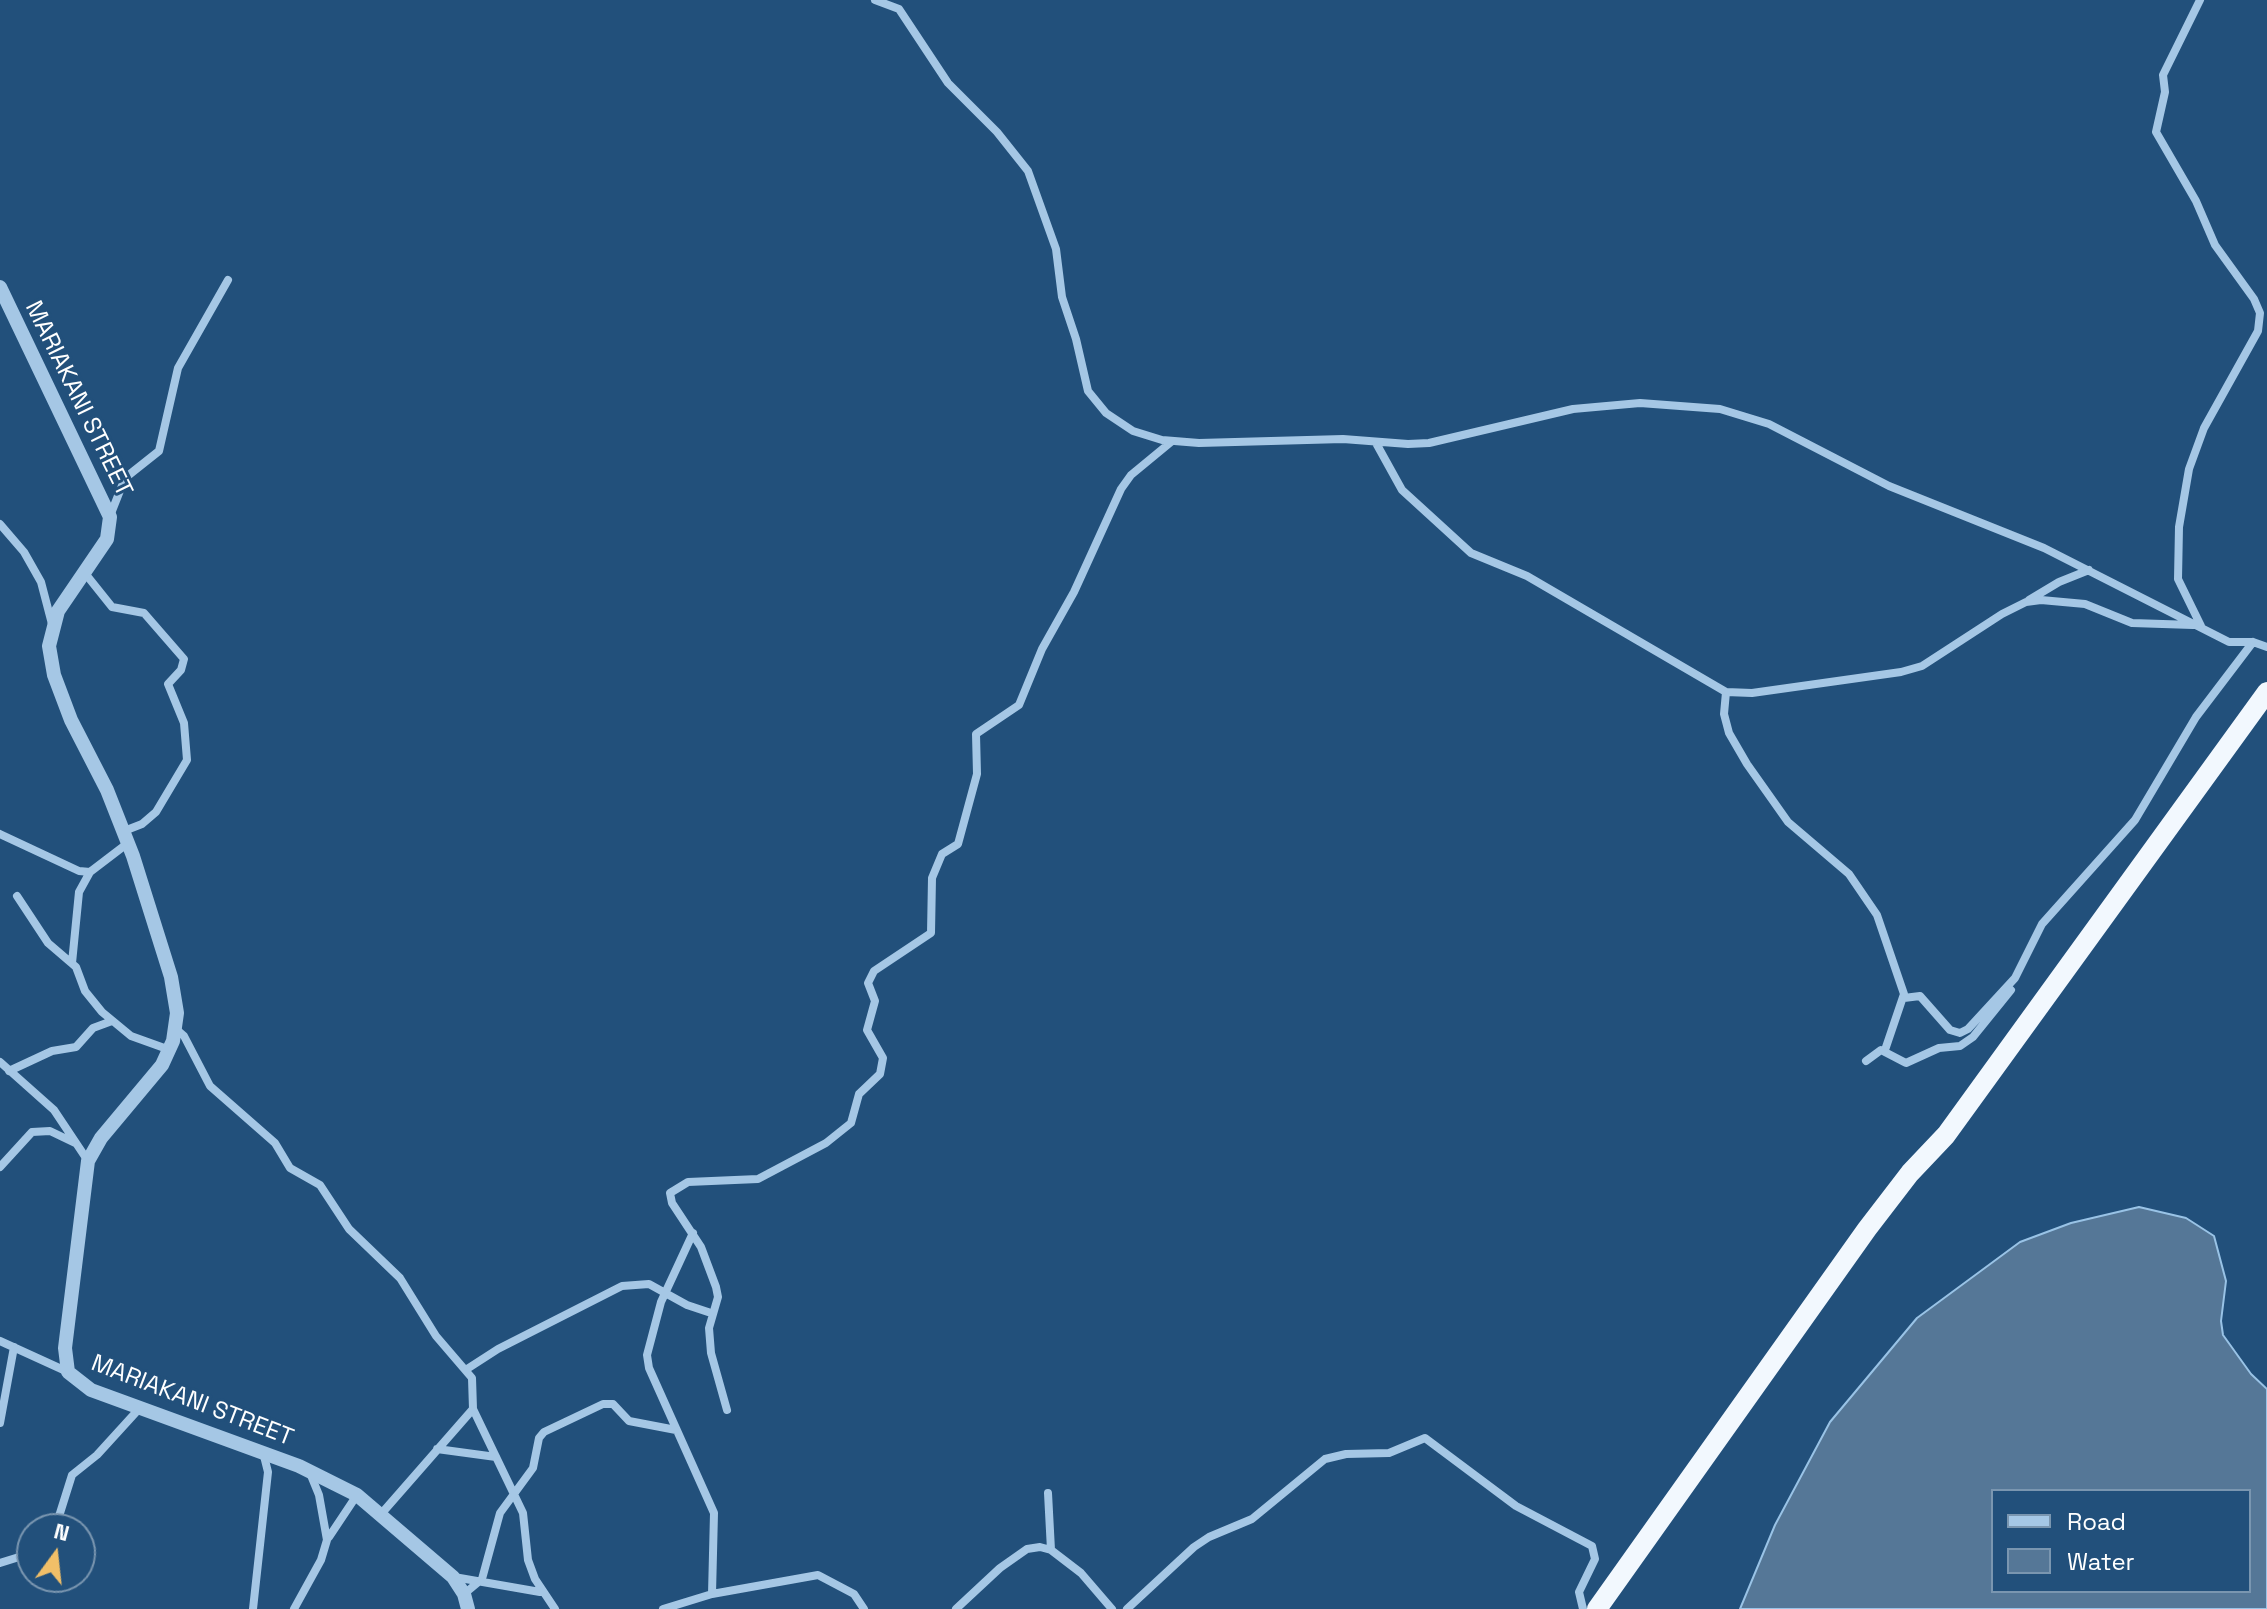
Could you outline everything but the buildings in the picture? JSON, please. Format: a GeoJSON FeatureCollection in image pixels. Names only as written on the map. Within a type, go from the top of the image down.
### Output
{"type":"FeatureCollection","features":[{"type":"Feature","properties":{"kind":"highway"},"geometry":{"type":"LineString","coordinates":[[1586,1606],[1628,1566],[1867,1229],[1910,1173],[1946,1135],[2267,692]]}},
{"type":"Feature","properties":{"kind":"street"},"geometry":{"type":"LineString","coordinates":[[875,0],[899,9],[948,83],[997,132],[1028,171],[1056,249],[1062,297],[1092,399],[1133,431],[1171,442],[1343,439],[1376,443],[1429,443],[1573,409],[1640,403],[1698,405],[1769,424],[1869,477],[2044,548],[2229,642],[2253,642],[2267,647]]}},
{"type":"Feature","properties":{"kind":"street"},"geometry":{"type":"LineString","coordinates":[[2200,0],[2163,75],[2165,92],[2156,132],[2196,201],[2215,245],[2254,299],[2260,313],[2258,331],[2204,428],[2189,469],[2179,527],[2178,579],[2201,626]]}},
{"type":"Feature","properties":{"kind":"street"},"geometry":{"type":"LineString","coordinates":[[110,517],[125,478],[159,451],[178,368],[228,280]]}},
{"type":"Feature","properties":{"kind":"street","name":"MARIAKANI STREET"},"geometry":{"type":"LineString","coordinates":[[0,287],[110,517],[107,539],[66,595],[52,626],[49,646],[54,675],[71,720],[126,837],[174,988],[176,1029],[171,1050],[141,1092],[101,1138],[88,1161],[65,1348],[68,1372],[91,1390],[309,1471],[357,1495],[382,1513],[453,1577],[466,1602]]}},
{"type":"Feature","properties":{"kind":"street"},"geometry":{"type":"LineString","coordinates":[[727,1410],[711,1353],[711,1313],[718,1297],[716,1287],[693,1233],[672,1203],[670,1192],[688,1182],[758,1179],[826,1143],[851,1123],[859,1094],[880,1074],[883,1058],[867,1030],[875,1001],[868,983],[874,971],[931,933],[932,878],[942,854],[958,844],[977,771],[976,734],[1019,705],[1032,670],[1074,592],[1121,489],[1131,475],[1171,442]]}},
{"type":"Feature","properties":{"kind":"street"},"geometry":{"type":"LineString","coordinates":[[1376,443],[1402,490],[1471,553],[1539,583],[1726,692],[1752,693],[1901,672],[1922,666],[2059,582],[2089,570]]}},
{"type":"Feature","properties":{"kind":"street"},"geometry":{"type":"LineString","coordinates":[[0,524],[24,552],[41,582],[52,626]]}},
{"type":"Feature","properties":{"kind":"street"},"geometry":{"type":"LineString","coordinates":[[72,963],[76,904],[90,872],[156,812],[187,760],[184,723],[168,684],[181,670],[184,659],[144,613],[112,607],[83,571]]}},
{"type":"Feature","properties":{"kind":"street"},"geometry":{"type":"LineString","coordinates":[[2026,602],[2072,602],[2122,621],[2201,626]]}},
{"type":"Feature","properties":{"kind":"street"},"geometry":{"type":"LineString","coordinates":[[1866,1061],[1875,1051],[1885,1050],[1906,1063],[1931,1050],[1966,1043],[2006,999],[2042,924],[2135,820],[2196,717],[2253,642]]}},
{"type":"Feature","properties":{"kind":"street"},"geometry":{"type":"LineString","coordinates":[[1726,692],[1724,714],[1737,749],[1788,822],[1849,874],[1866,896],[1886,936],[1904,998],[1885,1050]]}},
{"type":"Feature","properties":{"kind":"street"},"geometry":{"type":"LineString","coordinates":[[0,834],[79,871],[90,872]]}},
{"type":"Feature","properties":{"kind":"street"},"geometry":{"type":"LineString","coordinates":[[17,896],[48,943],[72,963],[85,991],[112,1021],[139,1040],[171,1050]]}},
{"type":"Feature","properties":{"kind":"street"},"geometry":{"type":"LineString","coordinates":[[1904,998],[1920,996],[1945,1026],[1964,1032],[2015,978]]}},
{"type":"Feature","properties":{"kind":"street"},"geometry":{"type":"LineString","coordinates":[[9,1071],[52,1051],[76,1047],[93,1028],[112,1021]]}},
{"type":"Feature","properties":{"kind":"street"},"geometry":{"type":"LineString","coordinates":[[176,1029],[184,1036],[210,1086],[275,1143],[290,1168],[320,1185],[349,1229],[400,1278],[436,1336],[467,1369],[474,1388],[473,1409],[515,1494],[527,1529],[528,1560],[540,1592],[555,1609]]}},
{"type":"Feature","properties":{"kind":"street"},"geometry":{"type":"LineString","coordinates":[[0,1062],[54,1110],[88,1161]]}},
{"type":"Feature","properties":{"kind":"street"},"geometry":{"type":"LineString","coordinates":[[0,1167],[32,1132],[50,1131],[77,1144]]}},
{"type":"Feature","properties":{"kind":"street"},"geometry":{"type":"LineString","coordinates":[[693,1233],[665,1293],[647,1355],[676,1430],[714,1513],[712,1594]]}},
{"type":"Feature","properties":{"kind":"street"},"geometry":{"type":"LineString","coordinates":[[467,1369],[498,1349],[622,1286],[649,1284],[711,1313]]}},
{"type":"Feature","properties":{"kind":"street"},"geometry":{"type":"LineString","coordinates":[[0,1341],[68,1372]]}},
{"type":"Feature","properties":{"kind":"street"},"geometry":{"type":"LineString","coordinates":[[0,1423],[14,1347]]}},
{"type":"Feature","properties":{"kind":"street"},"geometry":{"type":"LineString","coordinates":[[466,1602],[478,1584],[500,1513],[537,1461],[541,1434],[603,1404],[617,1405],[633,1422],[676,1430]]}},
{"type":"Feature","properties":{"kind":"street"},"geometry":{"type":"LineString","coordinates":[[382,1513],[473,1409]]}},
{"type":"Feature","properties":{"kind":"street"},"geometry":{"type":"LineString","coordinates":[[60,1513],[72,1475],[97,1455],[138,1410]]}},
{"type":"Feature","properties":{"kind":"street"},"geometry":{"type":"LineString","coordinates":[[1127,1609],[1194,1547],[1252,1519],[1325,1459],[1346,1454],[1389,1453],[1425,1438],[1525,1512],[1592,1546],[1595,1559],[1586,1606],[1570,1609]]}},
{"type":"Feature","properties":{"kind":"street"},"geometry":{"type":"LineString","coordinates":[[437,1449],[496,1457]]}},
{"type":"Feature","properties":{"kind":"street"},"geometry":{"type":"LineString","coordinates":[[253,1609],[268,1472],[264,1454]]}},
{"type":"Feature","properties":{"kind":"street"},"geometry":{"type":"LineString","coordinates":[[309,1471],[319,1495],[327,1540]]}},
{"type":"Feature","properties":{"kind":"street"},"geometry":{"type":"LineString","coordinates":[[1048,1493],[1051,1550]]}},
{"type":"Feature","properties":{"kind":"street"},"geometry":{"type":"LineString","coordinates":[[294,1609],[321,1560],[327,1540],[346,1507],[357,1495]]}},
{"type":"Feature","properties":{"kind":"street"},"geometry":{"type":"LineString","coordinates":[[956,1609],[1019,1554],[1033,1548],[1051,1550],[1090,1581],[1112,1609]]}},
{"type":"Feature","properties":{"kind":"street"},"geometry":{"type":"LineString","coordinates":[[1610,1609],[1628,1566]]}},
{"type":"Feature","properties":{"kind":"street"},"geometry":{"type":"LineString","coordinates":[[663,1609],[712,1594],[818,1575],[854,1594],[864,1609]]}},
{"type":"Feature","properties":{"kind":"street"},"geometry":{"type":"LineString","coordinates":[[453,1577],[478,1584],[540,1592]]}},
{"type":"Feature","properties":{"kind":"water"},"geometry":{"type":"Polygon","coordinates":[[[2139,1207],[2186,1218],[2214,1236],[2226,1281],[2221,1321],[2223,1335],[2251,1374],[2267,1389],[2267,1609],[1740,1609],[1775,1525],[1830,1422],[1917,1318],[2020,1242],[2071,1223],[2139,1207]]]}}]}
